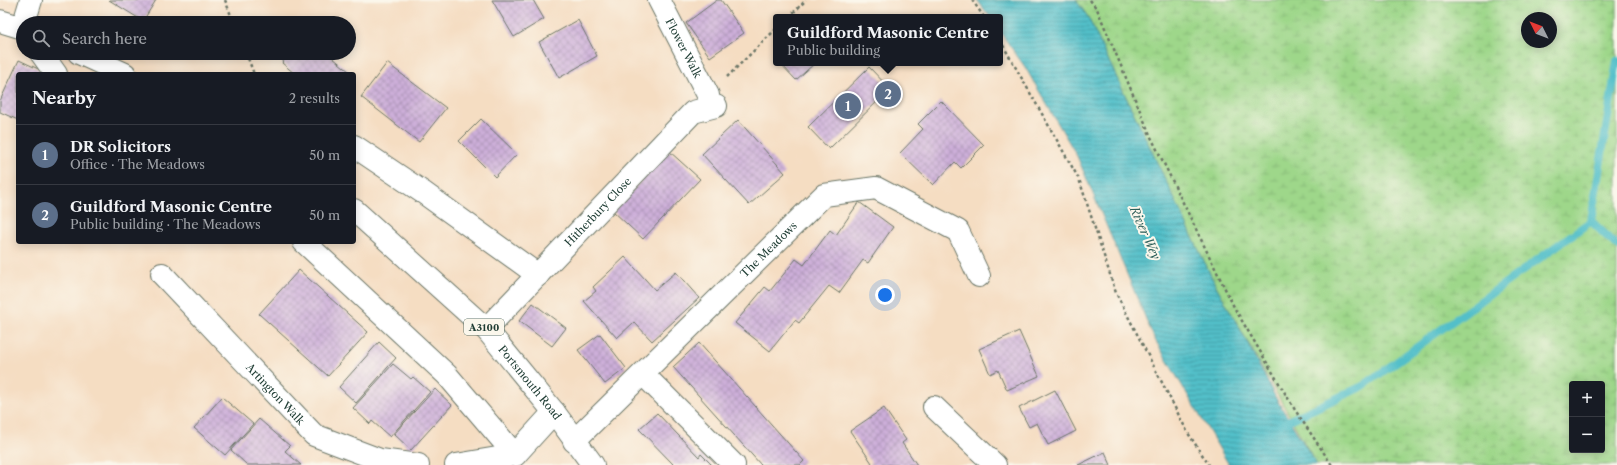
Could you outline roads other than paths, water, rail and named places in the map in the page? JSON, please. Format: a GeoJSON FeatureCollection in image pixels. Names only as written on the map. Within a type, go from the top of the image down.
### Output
{"type":"FeatureCollection","features":[{"type":"Feature","properties":{"kind":"street"},"geometry":{"type":"LineString","coordinates":[[26,16],[31,0]]}},
{"type":"Feature","properties":{"kind":"street","name":"Flower Walk"},"geometry":{"type":"LineString","coordinates":[[659,0],[712,101]]}},
{"type":"Feature","properties":{"kind":"street"},"geometry":{"type":"LineString","coordinates":[[0,21],[16,24]]}},
{"type":"Feature","properties":{"kind":"street"},"geometry":{"type":"LineString","coordinates":[[46,60],[55,72]]}},
{"type":"Feature","properties":{"kind":"street"},"geometry":{"type":"LineString","coordinates":[[94,60],[121,72]]}},
{"type":"Feature","properties":{"kind":"street","name":"Hitherbury Close"},"geometry":{"type":"LineString","coordinates":[[486,329],[693,112],[712,101]]}},
{"type":"Feature","properties":{"kind":"street"},"geometry":{"type":"LineString","coordinates":[[356,147],[424,193],[538,275]]}},
{"type":"Feature","properties":{"kind":"street","name":"The Meadows"},"geometry":{"type":"LineString","coordinates":[[574,441],[824,195],[876,188],[958,231],[979,276]]}},
{"type":"Feature","properties":{"kind":"street","name":"Portsmouth Road"},"geometry":{"type":"LineString","coordinates":[[356,212],[486,329],[554,412],[589,464]]}},
{"type":"Feature","properties":{"kind":"street"},"geometry":{"type":"LineString","coordinates":[[306,244],[447,375],[515,455]]}},
{"type":"Feature","properties":{"kind":"street","name":"Artington Walk"},"geometry":{"type":"LineString","coordinates":[[162,274],[314,435],[380,460],[418,465]]}},
{"type":"Feature","properties":{"kind":"street"},"geometry":{"type":"LineString","coordinates":[[643,374],[734,465]]}},
{"type":"Feature","properties":{"kind":"street"},"geometry":{"type":"LineString","coordinates":[[934,407],[995,465]]}},
{"type":"Feature","properties":{"kind":"street"},"geometry":{"type":"LineString","coordinates":[[456,465],[515,455],[554,412]]}},
{"type":"Feature","properties":{"kind":"water","name":"River Wey"},"geometry":{"type":"Polygon","coordinates":[[[977,0],[1076,0],[1088,17],[1214,282],[1277,400],[1317,465],[1229,465],[1154,338],[1077,156],[1025,67],[1003,36],[1003,14],[988,14],[977,0]]]}},
{"type":"Feature","properties":{"kind":"waterway"},"geometry":{"type":"LineString","coordinates":[[1591,221],[1617,61]]}},
{"type":"Feature","properties":{"kind":"waterway"},"geometry":{"type":"LineString","coordinates":[[1281,424],[1363,386],[1591,221],[1617,246]]}},
{"type":"Feature","properties":{"kind":"place","name":"Guildford Masonic Centre"},"geometry":{"type":"Point","coordinates":[888,94]}},
{"type":"Feature","properties":{"kind":"place","name":"DR Solicitors"},"geometry":{"type":"Point","coordinates":[848,106]}}]}
